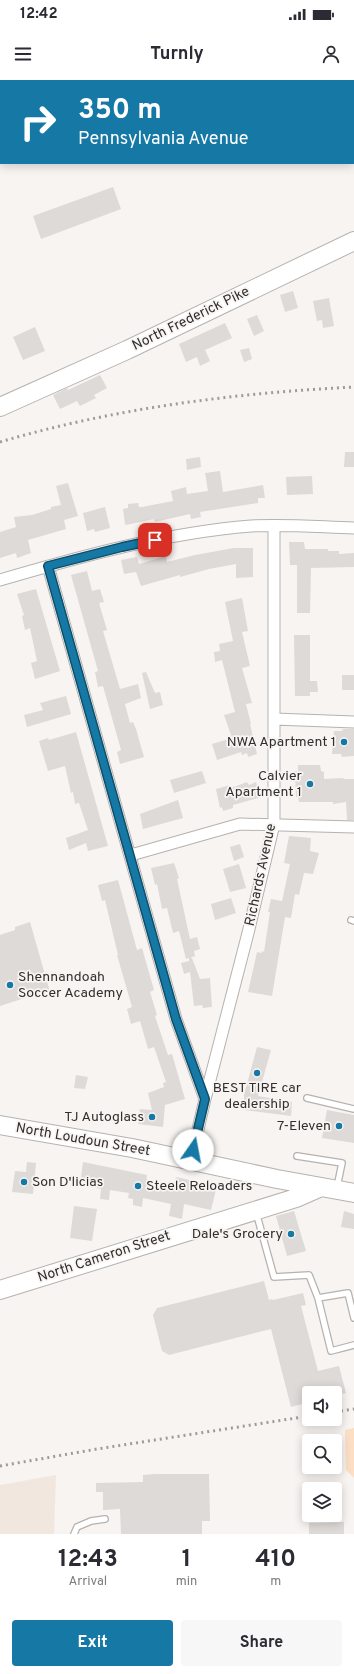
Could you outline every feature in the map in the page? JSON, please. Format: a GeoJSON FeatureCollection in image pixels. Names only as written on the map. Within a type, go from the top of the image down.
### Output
{"type":"FeatureCollection","features":[{"type":"Feature","properties":{"kind":"main road","name":"North Frederick Pike"},"geometry":{"type":"LineString","coordinates":[[308,264],[354,228]]}},
{"type":"Feature","properties":{"kind":"main road","name":"North Frederick Pike"},"geometry":{"type":"LineString","coordinates":[[0,407],[75,374],[354,241]]}},
{"type":"Feature","properties":{"kind":"main road","name":"North Loudoun Street"},"geometry":{"type":"LineString","coordinates":[[0,1125],[191,1160],[292,1191],[338,1190]]}},
{"type":"Feature","properties":{"kind":"main road","name":"North Cameron Street"},"geometry":{"type":"LineString","coordinates":[[0,1290],[255,1210],[292,1191]]}},
{"type":"Feature","properties":{"kind":"street"},"geometry":{"type":"LineString","coordinates":[[0,580],[122,547],[189,534],[252,526],[354,528]]}},
{"type":"Feature","properties":{"kind":"street","name":"Richards Avenue"},"geometry":{"type":"LineString","coordinates":[[191,1160],[274,824],[274,526]]}},
{"type":"Feature","properties":{"kind":"street"},"geometry":{"type":"LineString","coordinates":[[48,566],[131,855],[176,1019],[205,1099]]}},
{"type":"Feature","properties":{"kind":"street"},"geometry":{"type":"LineString","coordinates":[[274,719],[354,722]]}},
{"type":"Feature","properties":{"kind":"street"},"geometry":{"type":"LineString","coordinates":[[131,855],[240,824],[354,827]]}},
{"type":"Feature","properties":{"kind":"lane"},"geometry":{"type":"LineString","coordinates":[[307,1098],[354,1109]]}},
{"type":"Feature","properties":{"kind":"lane"},"geometry":{"type":"LineString","coordinates":[[297,1156],[342,1163],[338,1190]]}},
{"type":"Feature","properties":{"kind":"lane"},"geometry":{"type":"LineString","coordinates":[[255,1210],[274,1277],[309,1275],[318,1298],[332,1351],[354,1345]]}},
{"type":"Feature","properties":{"kind":"lane"},"geometry":{"type":"LineString","coordinates":[[318,1298],[348,1293],[354,1318]]}},
{"type":"Feature","properties":{"kind":"lane"},"geometry":{"type":"LineString","coordinates":[[74,1534],[77,1527],[91,1521],[106,1518]]}},
{"type":"Feature","properties":{"kind":"shaded area"},"geometry":{"type":"Polygon","coordinates":[[[354,1428],[354,1478],[346,1470],[345,1430],[354,1428]]]}},
{"type":"Feature","properties":{"kind":"shaded area"},"geometry":{"type":"Polygon","coordinates":[[[56,1475],[54,1534],[0,1534],[0,1485],[56,1475]]]}},
{"type":"Feature","properties":{"kind":"building"},"geometry":{"type":"Polygon","coordinates":[[[113,187],[121,209],[41,239],[33,216],[113,187]]]}},
{"type":"Feature","properties":{"kind":"building"},"geometry":{"type":"Polygon","coordinates":[[[293,291],[298,308],[285,312],[280,295],[293,291]]]}},
{"type":"Feature","properties":{"kind":"building"},"geometry":{"type":"Polygon","coordinates":[[[329,298],[334,326],[323,328],[322,320],[317,321],[313,301],[329,298]]]}},
{"type":"Feature","properties":{"kind":"building"},"geometry":{"type":"Polygon","coordinates":[[[257,315],[264,331],[254,336],[247,319],[257,315]]]}},
{"type":"Feature","properties":{"kind":"building"},"geometry":{"type":"Polygon","coordinates":[[[225,323],[232,338],[205,350],[210,361],[200,366],[197,357],[186,362],[179,344],[225,323]]]}},
{"type":"Feature","properties":{"kind":"building"},"geometry":{"type":"Polygon","coordinates":[[[35,327],[45,351],[23,360],[13,337],[35,327]]]}},
{"type":"Feature","properties":{"kind":"building"},"geometry":{"type":"Polygon","coordinates":[[[249,348],[252,359],[244,362],[240,350],[249,348]]]}},
{"type":"Feature","properties":{"kind":"building"},"geometry":{"type":"Polygon","coordinates":[[[100,375],[107,388],[94,395],[96,398],[80,406],[77,401],[60,409],[53,395],[67,388],[68,390],[100,375]]]}},
{"type":"Feature","properties":{"kind":"building"},"geometry":{"type":"Polygon","coordinates":[[[345,452],[354,452],[354,467],[344,467],[345,452]]]}},
{"type":"Feature","properties":{"kind":"building"},"geometry":{"type":"Polygon","coordinates":[[[200,457],[201,467],[187,470],[186,459],[200,457]]]}},
{"type":"Feature","properties":{"kind":"building"},"geometry":{"type":"Polygon","coordinates":[[[220,471],[223,492],[263,485],[265,498],[258,498],[258,503],[200,512],[201,517],[191,519],[190,514],[155,522],[154,519],[125,524],[123,509],[128,508],[128,504],[138,503],[139,507],[142,507],[173,501],[171,491],[186,487],[187,494],[208,491],[205,473],[220,471]]]}},
{"type":"Feature","properties":{"kind":"building"},"geometry":{"type":"Polygon","coordinates":[[[312,476],[313,494],[287,495],[286,477],[312,476]]]}},
{"type":"Feature","properties":{"kind":"building"},"geometry":{"type":"Polygon","coordinates":[[[68,483],[78,516],[64,520],[66,529],[28,540],[31,553],[17,558],[16,553],[0,558],[0,532],[16,527],[14,517],[32,515],[51,509],[51,507],[61,505],[56,486],[68,483]]]}},
{"type":"Feature","properties":{"kind":"building"},"geometry":{"type":"Polygon","coordinates":[[[105,507],[110,528],[95,532],[94,529],[87,531],[83,513],[105,507]]]}},
{"type":"Feature","properties":{"kind":"building"},"geometry":{"type":"Polygon","coordinates":[[[289,542],[304,542],[305,549],[328,549],[328,551],[339,551],[339,554],[354,553],[354,567],[311,568],[310,613],[297,613],[297,565],[290,565],[289,542]]]}},
{"type":"Feature","properties":{"kind":"building"},"geometry":{"type":"Polygon","coordinates":[[[234,548],[253,548],[253,577],[236,578],[236,564],[209,569],[180,577],[180,575],[141,586],[136,572],[124,574],[121,560],[137,557],[139,564],[166,556],[167,562],[234,548]]]}},
{"type":"Feature","properties":{"kind":"building"},"geometry":{"type":"Polygon","coordinates":[[[87,571],[92,591],[100,589],[104,602],[99,603],[107,630],[103,631],[120,689],[138,684],[141,698],[125,704],[130,723],[133,722],[136,729],[144,757],[120,764],[117,752],[121,750],[103,686],[98,687],[95,672],[98,671],[71,575],[87,571]]]}},
{"type":"Feature","properties":{"kind":"building"},"geometry":{"type":"Polygon","coordinates":[[[36,589],[60,671],[35,679],[31,663],[37,661],[30,628],[25,630],[22,616],[24,615],[17,594],[36,589]]]}},
{"type":"Feature","properties":{"kind":"building"},"geometry":{"type":"Polygon","coordinates":[[[242,598],[248,631],[242,632],[250,666],[242,668],[252,703],[246,704],[257,754],[248,757],[247,753],[242,755],[241,752],[217,760],[212,744],[232,738],[224,715],[235,712],[222,660],[215,662],[214,652],[220,651],[219,644],[233,641],[225,602],[242,598]]]}},
{"type":"Feature","properties":{"kind":"building"},"geometry":{"type":"Polygon","coordinates":[[[294,635],[310,635],[310,681],[317,681],[318,692],[310,692],[310,696],[295,696],[294,635]]]}},
{"type":"Feature","properties":{"kind":"building"},"geometry":{"type":"Polygon","coordinates":[[[146,672],[155,693],[160,692],[163,705],[150,709],[142,673],[146,672]]]}},
{"type":"Feature","properties":{"kind":"building"},"geometry":{"type":"Polygon","coordinates":[[[342,675],[354,675],[354,690],[342,690],[342,675]]]}},
{"type":"Feature","properties":{"kind":"building"},"geometry":{"type":"Polygon","coordinates":[[[66,696],[71,714],[27,727],[24,715],[43,710],[40,703],[66,696]]]}},
{"type":"Feature","properties":{"kind":"building","name":"NWA Apartment 1"},"geometry":{"type":"Polygon","coordinates":[[[343,729],[354,729],[354,756],[342,757],[341,754],[332,754],[334,731],[342,731],[343,729]]]}},
{"type":"Feature","properties":{"kind":"building"},"geometry":{"type":"Polygon","coordinates":[[[76,732],[108,846],[88,851],[86,843],[69,850],[66,838],[88,830],[79,803],[75,804],[73,792],[71,793],[65,766],[48,771],[39,741],[48,738],[49,740],[76,732]]]}},
{"type":"Feature","properties":{"kind":"building"},"geometry":{"type":"Polygon","coordinates":[[[298,765],[320,765],[321,771],[324,772],[324,779],[354,779],[354,820],[347,820],[346,802],[333,804],[333,802],[299,802],[298,797],[296,797],[295,771],[298,771],[298,765]]]}},
{"type":"Feature","properties":{"kind":"building"},"geometry":{"type":"Polygon","coordinates":[[[202,771],[206,783],[174,793],[170,780],[202,771]]]}},
{"type":"Feature","properties":{"kind":"building"},"geometry":{"type":"Polygon","coordinates":[[[247,782],[249,785],[256,782],[261,797],[233,805],[233,808],[223,811],[222,807],[220,808],[216,789],[230,785],[231,788],[247,782]]]}},
{"type":"Feature","properties":{"kind":"building"},"geometry":{"type":"Polygon","coordinates":[[[178,800],[183,818],[143,829],[140,814],[178,800]]]}},
{"type":"Feature","properties":{"kind":"building"},"geometry":{"type":"Polygon","coordinates":[[[289,836],[311,838],[310,851],[319,853],[313,874],[304,873],[299,895],[295,894],[291,918],[285,917],[272,996],[248,992],[257,952],[264,952],[270,912],[268,912],[271,899],[282,901],[290,864],[284,863],[289,836]]]}},
{"type":"Feature","properties":{"kind":"building"},"geometry":{"type":"Polygon","coordinates":[[[240,844],[244,857],[234,861],[230,847],[240,844]]]}},
{"type":"Feature","properties":{"kind":"building"},"geometry":{"type":"Polygon","coordinates":[[[174,863],[179,878],[177,879],[190,939],[197,937],[200,949],[194,951],[195,956],[190,958],[192,958],[200,979],[210,978],[212,1007],[203,1008],[202,1005],[194,1006],[190,972],[184,974],[181,963],[189,961],[189,958],[186,959],[179,931],[173,933],[167,908],[162,909],[157,884],[155,885],[151,868],[174,863]]]}},
{"type":"Feature","properties":{"kind":"building"},"geometry":{"type":"Polygon","coordinates":[[[239,864],[246,888],[230,892],[223,869],[239,864]]]}},
{"type":"Feature","properties":{"kind":"building"},"geometry":{"type":"Polygon","coordinates":[[[118,880],[137,950],[142,948],[154,990],[150,992],[157,1015],[155,1016],[168,1055],[172,1054],[185,1099],[165,1105],[163,1127],[138,1124],[140,1109],[152,1110],[148,1093],[164,1087],[163,1083],[166,1082],[154,1047],[148,1049],[140,1021],[131,1024],[127,1009],[132,1007],[117,955],[105,900],[102,901],[98,885],[118,880]]]}},
{"type":"Feature","properties":{"kind":"building"},"geometry":{"type":"Polygon","coordinates":[[[231,898],[236,913],[215,920],[211,904],[231,898]]]}},
{"type":"Feature","properties":{"kind":"building"},"geometry":{"type":"Polygon","coordinates":[[[30,922],[50,992],[35,997],[34,995],[0,1006],[0,935],[15,930],[15,927],[30,922]]]}},
{"type":"Feature","properties":{"kind":"building","name":"BEST TIRE car dealership"},"geometry":{"type":"Polygon","coordinates":[[[257,1047],[271,1050],[258,1096],[292,1102],[291,1116],[244,1110],[244,1095],[257,1047]]]}},
{"type":"Feature","properties":{"kind":"building"},"geometry":{"type":"Polygon","coordinates":[[[76,1075],[88,1077],[85,1089],[74,1088],[76,1075]]]}},
{"type":"Feature","properties":{"kind":"building","name":"7-Eleven"},"geometry":{"type":"Polygon","coordinates":[[[327,1110],[354,1115],[354,1143],[322,1138],[327,1110]]]}},
{"type":"Feature","properties":{"kind":"building","name":"Son D'licias"},"geometry":{"type":"Polygon","coordinates":[[[27,1162],[36,1163],[33,1194],[12,1192],[15,1171],[26,1172],[27,1162]]]}},
{"type":"Feature","properties":{"kind":"building"},"geometry":{"type":"Polygon","coordinates":[[[83,1162],[147,1175],[146,1185],[174,1190],[176,1177],[217,1186],[211,1210],[184,1204],[182,1219],[169,1216],[171,1204],[143,1198],[142,1207],[133,1205],[133,1199],[128,1198],[129,1193],[110,1190],[109,1200],[100,1199],[101,1189],[80,1185],[83,1162]]]}},
{"type":"Feature","properties":{"kind":"building"},"geometry":{"type":"Polygon","coordinates":[[[74,1206],[97,1209],[92,1241],[70,1238],[74,1206]]]}},
{"type":"Feature","properties":{"kind":"building","name":"Dale's Grocery"},"geometry":{"type":"Polygon","coordinates":[[[294,1211],[306,1251],[287,1256],[276,1216],[294,1211]]]}},
{"type":"Feature","properties":{"kind":"building"},"geometry":{"type":"Polygon","coordinates":[[[344,1211],[354,1214],[354,1229],[341,1227],[344,1211]]]}},
{"type":"Feature","properties":{"kind":"building"},"geometry":{"type":"Polygon","coordinates":[[[264,1281],[269,1300],[303,1293],[306,1305],[301,1306],[318,1371],[339,1366],[346,1393],[342,1394],[342,1386],[302,1386],[302,1404],[291,1407],[271,1329],[169,1355],[162,1351],[153,1315],[157,1308],[264,1281]]]}},
{"type":"Feature","properties":{"kind":"building"},"geometry":{"type":"Polygon","coordinates":[[[209,1474],[210,1521],[202,1521],[202,1534],[121,1534],[120,1509],[103,1510],[103,1492],[96,1492],[96,1483],[143,1482],[143,1475],[209,1474]]]}},
{"type":"Feature","properties":{"kind":"building"},"geometry":{"type":"Polygon","coordinates":[[[344,1522],[344,1534],[309,1534],[309,1523],[344,1522]]]}},
{"type":"Feature","properties":{"kind":"railway"},"geometry":{"type":"LineString","coordinates":[[0,442],[87,420],[176,404],[265,393],[354,387]]}},
{"type":"Feature","properties":{"kind":"railway"},"geometry":{"type":"LineString","coordinates":[[342,1411],[354,1409]]}},
{"type":"Feature","properties":{"kind":"railway"},"geometry":{"type":"LineString","coordinates":[[0,1466],[97,1449],[302,1417]]}},
{"type":"Feature","properties":{"kind":"place","name":"NWA Apartment 1"},"geometry":{"type":"Point","coordinates":[344,742]}},
{"type":"Feature","properties":{"kind":"place","name":"Calvier Apartment 1"},"geometry":{"type":"Point","coordinates":[310,784]}},
{"type":"Feature","properties":{"kind":"place","name":"Shennandoah Soccer Academy"},"geometry":{"type":"Point","coordinates":[10,985]}},
{"type":"Feature","properties":{"kind":"place","name":"BEST TIRE car dealership"},"geometry":{"type":"Point","coordinates":[257,1073]}},
{"type":"Feature","properties":{"kind":"place","name":"TJ Autoglass"},"geometry":{"type":"Point","coordinates":[152,1117]}},
{"type":"Feature","properties":{"kind":"place","name":"7-Eleven"},"geometry":{"type":"Point","coordinates":[339,1126]}},
{"type":"Feature","properties":{"kind":"place","name":"Son D'licias"},"geometry":{"type":"Point","coordinates":[24,1182]}},
{"type":"Feature","properties":{"kind":"place","name":"Steele Reloaders"},"geometry":{"type":"Point","coordinates":[138,1186]}},
{"type":"Feature","properties":{"kind":"place","name":"Dale's Grocery"},"geometry":{"type":"Point","coordinates":[291,1234]}},
{"type":"Feature","properties":{"kind":"route"},"geometry":{"type":"LineString","coordinates":[[155,540],[48,566],[131,855],[176,1019],[205,1099],[193,1150]]}}]}
